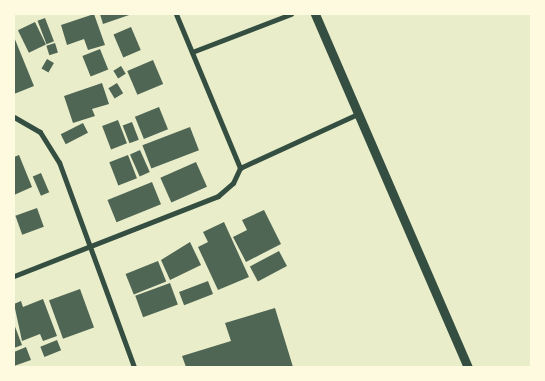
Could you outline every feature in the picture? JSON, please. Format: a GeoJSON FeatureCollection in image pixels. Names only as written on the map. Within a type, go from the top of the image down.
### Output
{"type":"FeatureCollection","features":[{"type":"Feature","properties":{"kind":"street"},"geometry":{"type":"LineString","coordinates":[[176,14],[240,168]]}},
{"type":"Feature","properties":{"kind":"street"},"geometry":{"type":"LineString","coordinates":[[192,52],[291,14]]}},
{"type":"Feature","properties":{"kind":"street"},"geometry":{"type":"LineString","coordinates":[[315,14],[355,116],[468,367]]}},
{"type":"Feature","properties":{"kind":"street"},"geometry":{"type":"LineString","coordinates":[[14,276],[218,196],[233,183],[240,168],[355,116]]}},
{"type":"Feature","properties":{"kind":"street"},"geometry":{"type":"LineString","coordinates":[[14,117],[40,132],[59,162],[134,367]]}},
{"type":"Feature","properties":{"kind":"building"},"geometry":{"type":"Polygon","coordinates":[[[94,14],[105,45],[88,50],[84,39],[67,45],[61,25],[94,14]]]}},
{"type":"Feature","properties":{"kind":"building"},"geometry":{"type":"Polygon","coordinates":[[[100,14],[132,14],[103,24],[100,14]]]}},
{"type":"Feature","properties":{"kind":"building"},"geometry":{"type":"Polygon","coordinates":[[[45,18],[54,41],[46,44],[38,21],[45,18]]]}},
{"type":"Feature","properties":{"kind":"building"},"geometry":{"type":"Polygon","coordinates":[[[35,22],[46,44],[29,53],[18,30],[35,22]]]}},
{"type":"Feature","properties":{"kind":"building"},"geometry":{"type":"Polygon","coordinates":[[[131,27],[141,50],[123,57],[114,34],[131,27]]]}},
{"type":"Feature","properties":{"kind":"building"},"geometry":{"type":"Polygon","coordinates":[[[14,37],[34,86],[14,94],[14,37]]]}},
{"type":"Feature","properties":{"kind":"building"},"geometry":{"type":"Polygon","coordinates":[[[55,43],[58,53],[49,55],[46,46],[55,43]]]}},
{"type":"Feature","properties":{"kind":"building"},"geometry":{"type":"Polygon","coordinates":[[[100,49],[108,69],[91,77],[82,56],[100,49]]]}},
{"type":"Feature","properties":{"kind":"building"},"geometry":{"type":"Polygon","coordinates":[[[47,59],[54,63],[48,73],[42,69],[47,59]]]}},
{"type":"Feature","properties":{"kind":"building"},"geometry":{"type":"Polygon","coordinates":[[[153,60],[163,84],[137,95],[127,71],[153,60]]]}},
{"type":"Feature","properties":{"kind":"building"},"geometry":{"type":"Polygon","coordinates":[[[121,66],[126,74],[118,78],[113,71],[121,66]]]}},
{"type":"Feature","properties":{"kind":"building"},"geometry":{"type":"Polygon","coordinates":[[[102,83],[109,104],[92,109],[95,116],[73,123],[64,96],[102,83]]]}},
{"type":"Feature","properties":{"kind":"building"},"geometry":{"type":"Polygon","coordinates":[[[117,83],[123,93],[115,98],[108,88],[117,83]]]}},
{"type":"Feature","properties":{"kind":"building"},"geometry":{"type":"Polygon","coordinates":[[[159,107],[168,129],[144,139],[135,117],[159,107]]]}},
{"type":"Feature","properties":{"kind":"building"},"geometry":{"type":"Polygon","coordinates":[[[118,120],[127,143],[111,149],[102,126],[118,120]]]}},
{"type":"Feature","properties":{"kind":"building"},"geometry":{"type":"Polygon","coordinates":[[[132,122],[139,140],[129,143],[123,126],[132,122]]]}},
{"type":"Feature","properties":{"kind":"building"},"geometry":{"type":"Polygon","coordinates":[[[83,123],[88,133],[66,144],[61,134],[83,123]]]}},
{"type":"Feature","properties":{"kind":"building"},"geometry":{"type":"Polygon","coordinates":[[[190,127],[199,150],[151,169],[142,145],[190,127]]]}},
{"type":"Feature","properties":{"kind":"building"},"geometry":{"type":"Polygon","coordinates":[[[140,150],[150,172],[140,176],[130,154],[140,150]]]}},
{"type":"Feature","properties":{"kind":"building"},"geometry":{"type":"Polygon","coordinates":[[[19,155],[32,187],[14,195],[14,157],[19,155]]]}},
{"type":"Feature","properties":{"kind":"building"},"geometry":{"type":"Polygon","coordinates":[[[128,155],[137,178],[118,186],[109,162],[128,155]]]}},
{"type":"Feature","properties":{"kind":"building"},"geometry":{"type":"Polygon","coordinates":[[[196,162],[207,187],[171,203],[160,178],[196,162]]]}},
{"type":"Feature","properties":{"kind":"building"},"geometry":{"type":"Polygon","coordinates":[[[41,173],[49,192],[41,196],[33,177],[41,173]]]}},
{"type":"Feature","properties":{"kind":"building"},"geometry":{"type":"Polygon","coordinates":[[[152,182],[161,204],[116,222],[107,200],[152,182]]]}},
{"type":"Feature","properties":{"kind":"building"},"geometry":{"type":"Polygon","coordinates":[[[37,208],[44,227],[22,235],[15,216],[37,208]]]}},
{"type":"Feature","properties":{"kind":"building"},"geometry":{"type":"Polygon","coordinates":[[[264,210],[281,244],[246,262],[233,237],[247,230],[242,220],[264,210]]]}},
{"type":"Feature","properties":{"kind":"building"},"geometry":{"type":"Polygon","coordinates":[[[224,222],[249,277],[218,290],[198,247],[208,242],[203,232],[224,222]]]}},
{"type":"Feature","properties":{"kind":"building"},"geometry":{"type":"Polygon","coordinates":[[[190,242],[201,265],[170,280],[161,260],[190,242]]]}},
{"type":"Feature","properties":{"kind":"building"},"geometry":{"type":"Polygon","coordinates":[[[279,251],[287,266],[258,282],[250,266],[279,251]]]}},
{"type":"Feature","properties":{"kind":"building"},"geometry":{"type":"Polygon","coordinates":[[[158,261],[166,281],[134,295],[126,274],[158,261]]]}},
{"type":"Feature","properties":{"kind":"building"},"geometry":{"type":"Polygon","coordinates":[[[208,281],[213,294],[184,305],[179,292],[208,281]]]}},
{"type":"Feature","properties":{"kind":"building"},"geometry":{"type":"Polygon","coordinates":[[[170,283],[178,305],[143,317],[135,296],[170,283]]]}},
{"type":"Feature","properties":{"kind":"building"},"geometry":{"type":"Polygon","coordinates":[[[80,289],[94,328],[63,339],[49,300],[80,289]]]}},
{"type":"Feature","properties":{"kind":"building"},"geometry":{"type":"Polygon","coordinates":[[[43,299],[57,336],[43,341],[40,334],[22,341],[14,304],[21,301],[23,307],[43,299]]]}},
{"type":"Feature","properties":{"kind":"building"},"geometry":{"type":"Polygon","coordinates":[[[275,308],[293,367],[186,367],[182,356],[231,341],[225,323],[275,308]]]}},
{"type":"Feature","properties":{"kind":"building"},"geometry":{"type":"Polygon","coordinates":[[[14,324],[22,345],[14,348],[14,324]]]}},
{"type":"Feature","properties":{"kind":"building"},"geometry":{"type":"Polygon","coordinates":[[[57,340],[61,350],[44,357],[40,347],[57,340]]]}},
{"type":"Feature","properties":{"kind":"building"},"geometry":{"type":"Polygon","coordinates":[[[26,347],[31,360],[14,366],[14,352],[26,347]]]}}]}
